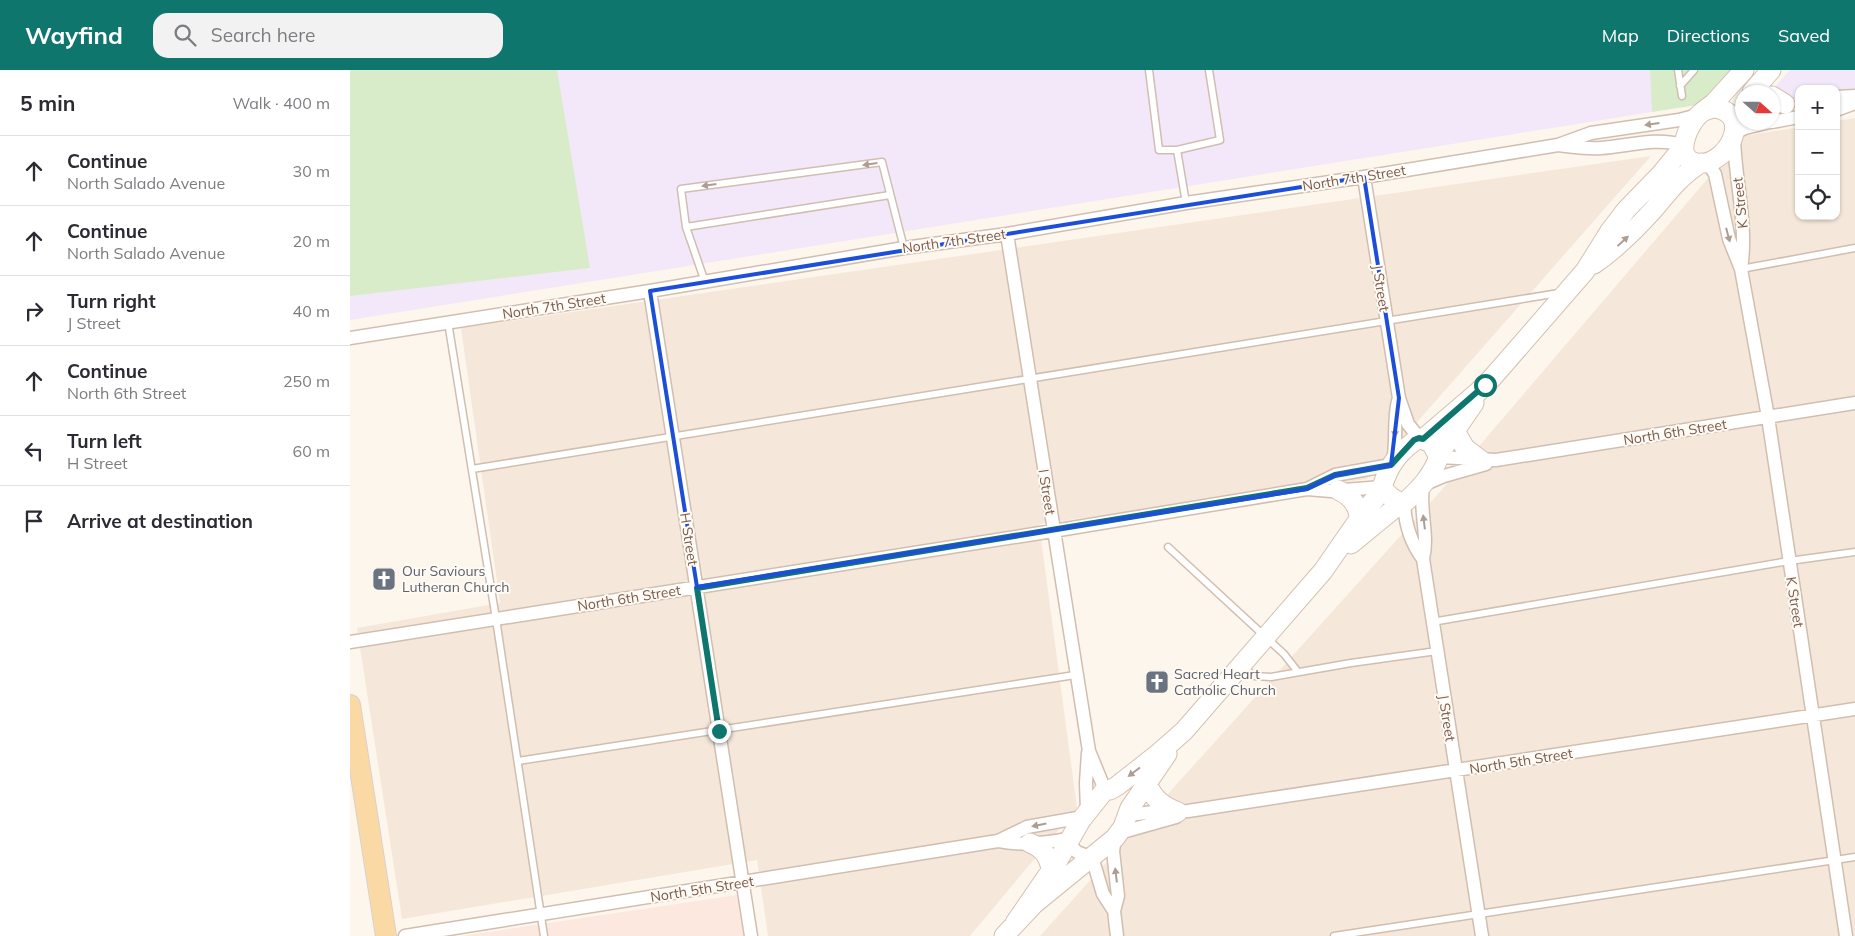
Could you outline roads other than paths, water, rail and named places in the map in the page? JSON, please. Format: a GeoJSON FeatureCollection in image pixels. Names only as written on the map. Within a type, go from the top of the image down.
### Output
{"type":"FeatureCollection","features":[{"type":"Feature","properties":{"kind":"main road"},"geometry":{"type":"LineString","coordinates":[[1323,571],[1383,488],[1392,464],[1404,449],[1421,438],[1478,392],[1492,378],[1585,271],[1610,231],[1626,210],[1662,174],[1684,145],[1691,124],[1700,114],[1714,104],[1744,70]]}},
{"type":"Feature","properties":{"kind":"main road"},"geometry":{"type":"LineString","coordinates":[[1700,114],[1715,108],[1725,111],[1735,120]]}},
{"type":"Feature","properties":{"kind":"main road"},"geometry":{"type":"LineString","coordinates":[[1585,271],[1624,240],[1691,168],[1718,156],[1725,150],[1735,124]]}},
{"type":"Feature","properties":{"kind":"main road"},"geometry":{"type":"LineString","coordinates":[[1684,145],[1688,158],[1702,163]]}},
{"type":"Feature","properties":{"kind":"main road"},"geometry":{"type":"LineString","coordinates":[[1009,929],[1051,871],[1085,814],[1108,790],[1160,753],[1184,731],[1323,571],[1356,540],[1423,485],[1431,475],[1439,455],[1492,378]]}},
{"type":"Feature","properties":{"kind":"main road"},"geometry":{"type":"LineString","coordinates":[[1455,431],[1465,448],[1489,460]]}},
{"type":"Feature","properties":{"kind":"main road"},"geometry":{"type":"LineString","coordinates":[[1421,438],[1431,443],[1439,455]]}},
{"type":"Feature","properties":{"kind":"main road"},"geometry":{"type":"LineString","coordinates":[[1383,488],[1396,501],[1402,503]]}},
{"type":"Feature","properties":{"kind":"main road"},"geometry":{"type":"LineString","coordinates":[[1338,490],[1353,500],[1359,512],[1359,519]]}},
{"type":"Feature","properties":{"kind":"main road"},"geometry":{"type":"LineString","coordinates":[[350,705],[386,936]]}},
{"type":"Feature","properties":{"kind":"main road"},"geometry":{"type":"LineString","coordinates":[[1009,929],[1040,898],[1116,836],[1147,784],[1184,731]]}},
{"type":"Feature","properties":{"kind":"main road"},"geometry":{"type":"LineString","coordinates":[[1147,784],[1156,800],[1170,809],[1182,812]]}},
{"type":"Feature","properties":{"kind":"main road"},"geometry":{"type":"LineString","coordinates":[[1030,843],[1045,853],[1051,864],[1051,871]]}},
{"type":"Feature","properties":{"kind":"street"},"geometry":{"type":"LineString","coordinates":[[1840,97],[1855,96]]}},
{"type":"Feature","properties":{"kind":"street"},"geometry":{"type":"LineString","coordinates":[[1840,108],[1855,102]]}},
{"type":"Feature","properties":{"kind":"street","name":"North 7th Street"},"geometry":{"type":"LineString","coordinates":[[350,338],[1558,145],[1591,133],[1679,120],[1700,114]]}},
{"type":"Feature","properties":{"kind":"street"},"geometry":{"type":"LineString","coordinates":[[1780,120],[1795,118]]}},
{"type":"Feature","properties":{"kind":"street","name":"K Street"},"geometry":{"type":"LineString","coordinates":[[1737,130],[1743,214],[1741,269]]}},
{"type":"Feature","properties":{"kind":"street","name":"North 7th Street"},"geometry":{"type":"LineString","coordinates":[[1558,145],[1601,148],[1659,141],[1684,145]]}},
{"type":"Feature","properties":{"kind":"street","name":"K Street"},"geometry":{"type":"LineString","coordinates":[[1702,163],[1709,165],[1715,174],[1729,239],[1741,269],[1768,417],[1846,936]]}},
{"type":"Feature","properties":{"kind":"street","name":"J Street"},"geometry":{"type":"LineString","coordinates":[[1364,177],[1398,398],[1408,424],[1421,438]]}},
{"type":"Feature","properties":{"kind":"street","name":"I Street"},"geometry":{"type":"LineString","coordinates":[[1007,234],[1089,751],[1085,814]]}},
{"type":"Feature","properties":{"kind":"street","name":"H Street"},"geometry":{"type":"LineString","coordinates":[[650,291],[751,936]]}},
{"type":"Feature","properties":{"kind":"street","name":"J Street"},"geometry":{"type":"LineString","coordinates":[[1392,464],[1398,398]]}},
{"type":"Feature","properties":{"kind":"street","name":"North 6th Street"},"geometry":{"type":"LineString","coordinates":[[1423,485],[1489,460],[1855,403]]}},
{"type":"Feature","properties":{"kind":"street","name":"North 6th Street"},"geometry":{"type":"LineString","coordinates":[[1439,455],[1489,460]]}},
{"type":"Feature","properties":{"kind":"street"},"geometry":{"type":"LineString","coordinates":[[1307,488],[1335,475],[1392,464]]}},
{"type":"Feature","properties":{"kind":"street","name":"J Street"},"geometry":{"type":"LineString","coordinates":[[1423,485],[1421,499],[1426,543],[1423,559],[1482,936]]}},
{"type":"Feature","properties":{"kind":"street","name":"North 6th Street"},"geometry":{"type":"LineString","coordinates":[[350,642],[1053,531],[1307,488],[1324,491],[1383,488]]}},
{"type":"Feature","properties":{"kind":"street","name":"J Street"},"geometry":{"type":"LineString","coordinates":[[1402,503],[1411,541],[1423,559]]}},
{"type":"Feature","properties":{"kind":"street","name":"North 5th Street"},"geometry":{"type":"LineString","coordinates":[[1129,812],[1182,812],[1855,709]]}},
{"type":"Feature","properties":{"kind":"street","name":"I Street"},"geometry":{"type":"LineString","coordinates":[[1089,751],[1108,790]]}},
{"type":"Feature","properties":{"kind":"street"},"geometry":{"type":"LineString","coordinates":[[1108,790],[1123,796],[1129,812]]}},
{"type":"Feature","properties":{"kind":"street","name":"North 5th Street"},"geometry":{"type":"LineString","coordinates":[[1116,836],[1171,819],[1182,812]]}},
{"type":"Feature","properties":{"kind":"street","name":"North 5th Street"},"geometry":{"type":"LineString","coordinates":[[405,936],[998,841],[1027,827],[1085,814]]}},
{"type":"Feature","properties":{"kind":"street"},"geometry":{"type":"LineString","coordinates":[[1116,836],[1113,851],[1118,896],[1114,912],[1117,936]]}},
{"type":"Feature","properties":{"kind":"street","name":"North 5th Street"},"geometry":{"type":"LineString","coordinates":[[998,841],[1015,844],[1070,841]]}},
{"type":"Feature","properties":{"kind":"street"},"geometry":{"type":"LineString","coordinates":[[1070,841],[1077,852],[1091,857],[1103,894],[1114,912]]}},
{"type":"Feature","properties":{"kind":"lane"},"geometry":{"type":"LineString","coordinates":[[1149,70],[1159,150],[1177,150],[1220,140],[1209,70]]}},
{"type":"Feature","properties":{"kind":"lane"},"geometry":{"type":"LineString","coordinates":[[1678,70],[1682,96]]}},
{"type":"Feature","properties":{"kind":"lane"},"geometry":{"type":"LineString","coordinates":[[1680,86],[1694,70]]}},
{"type":"Feature","properties":{"kind":"lane"},"geometry":{"type":"LineString","coordinates":[[1177,150],[1186,203]]}},
{"type":"Feature","properties":{"kind":"lane"},"geometry":{"type":"LineString","coordinates":[[705,282],[686,227],[682,189],[882,162],[904,248]]}},
{"type":"Feature","properties":{"kind":"lane"},"geometry":{"type":"LineString","coordinates":[[686,227],[890,195]]}},
{"type":"Feature","properties":{"kind":"lane"},"geometry":{"type":"LineString","coordinates":[[1741,269],[1855,248]]}},
{"type":"Feature","properties":{"kind":"lane"},"geometry":{"type":"LineString","coordinates":[[472,469],[1568,291]]}},
{"type":"Feature","properties":{"kind":"lane"},"geometry":{"type":"LineString","coordinates":[[448,322],[496,619],[544,936]]}},
{"type":"Feature","properties":{"kind":"lane"},"geometry":{"type":"LineString","coordinates":[[1168,548],[1266,637],[1291,662],[1298,672]]}},
{"type":"Feature","properties":{"kind":"lane"},"geometry":{"type":"LineString","coordinates":[[1432,622],[1789,561],[1855,552]]}},
{"type":"Feature","properties":{"kind":"lane"},"geometry":{"type":"LineString","coordinates":[[1241,666],[1254,676],[1270,677],[1437,651]]}},
{"type":"Feature","properties":{"kind":"lane"},"geometry":{"type":"LineString","coordinates":[[518,761],[1076,675]]}},
{"type":"Feature","properties":{"kind":"lane"},"geometry":{"type":"LineString","coordinates":[[1334,936],[1855,857]]}},
{"type":"Feature","properties":{"kind":"place","name":"Our Saviours Lutheran Church"},"geometry":{"type":"Point","coordinates":[384,579]}},
{"type":"Feature","properties":{"kind":"place","name":"Sacred Heart Catholic Church"},"geometry":{"type":"Point","coordinates":[1157,682]}}]}
